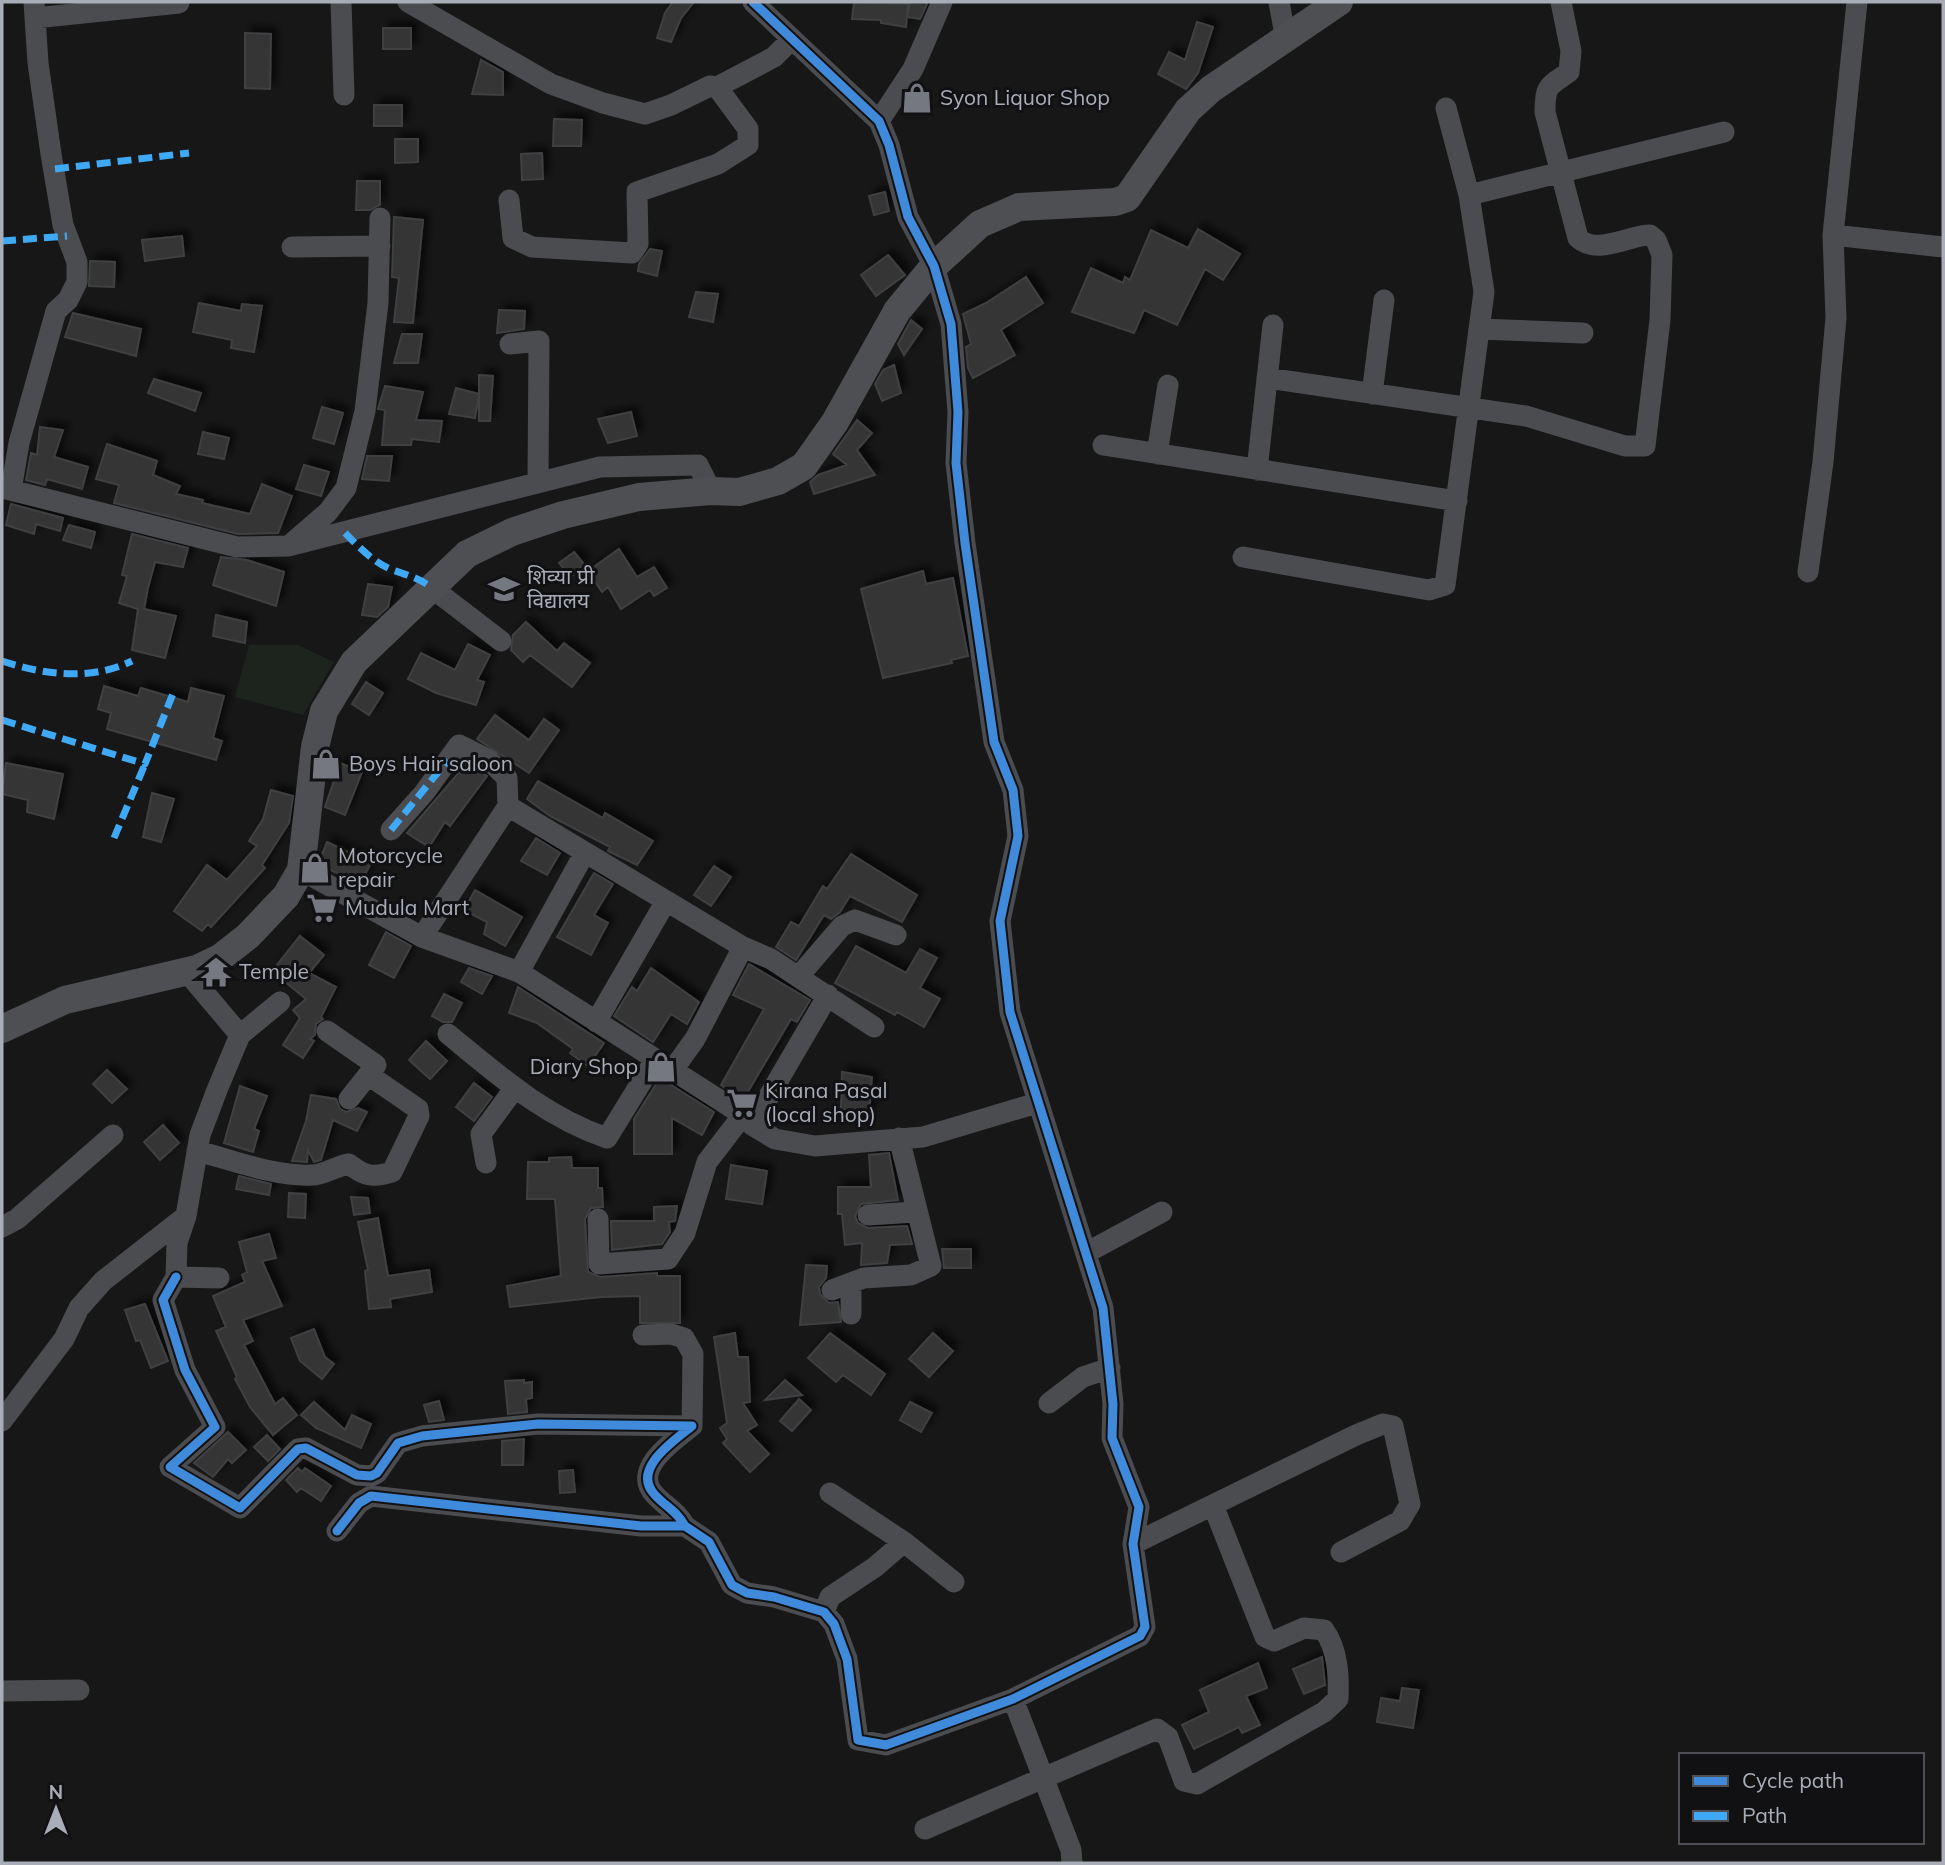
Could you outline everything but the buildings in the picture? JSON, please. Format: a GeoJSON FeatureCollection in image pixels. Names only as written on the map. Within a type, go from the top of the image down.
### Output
{"type":"FeatureCollection","features":[{"type":"Feature","properties":{"kind":"main road"},"geometry":{"type":"LineString","coordinates":[[2,1027],[65,1000],[186,971],[220,958],[248,936],[286,896],[301,870],[315,747],[324,711],[354,663],[467,554],[512,532],[563,515],[639,497],[710,491],[739,492],[778,481],[804,466],[835,422],[897,310],[934,266],[980,224],[1019,207],[1115,202],[1127,198],[1188,110],[1211,89],[1339,2]]}},
{"type":"Feature","properties":{"kind":"street"},"geometry":{"type":"LineString","coordinates":[[341,2],[344,95]]}},
{"type":"Feature","properties":{"kind":"street"},"geometry":{"type":"LineString","coordinates":[[408,2],[551,84],[603,103],[645,114],[671,106],[710,86],[717,87],[774,57],[792,39]]}},
{"type":"Feature","properties":{"kind":"street"},"geometry":{"type":"LineString","coordinates":[[692,1426],[655,1456],[648,1478],[653,1493],[678,1513],[685,1526],[709,1542],[732,1585],[747,1593],[774,1597],[824,1612],[834,1624],[847,1659],[859,1740],[886,1745],[1013,1699],[1140,1636],[1145,1627],[1133,1544],[1139,1507],[1112,1438],[1110,1368],[1102,1308],[1010,1012],[1000,921],[1018,836],[1013,790],[994,742],[956,463],[958,412],[951,324],[934,266],[908,218],[889,145],[879,121],[753,2]]}},
{"type":"Feature","properties":{"kind":"street"},"geometry":{"type":"LineString","coordinates":[[879,121],[913,69],[942,2]]}},
{"type":"Feature","properties":{"kind":"street"},"geometry":{"type":"LineString","coordinates":[[1279,2],[1286,40]]}},
{"type":"Feature","properties":{"kind":"street"},"geometry":{"type":"LineString","coordinates":[[1266,378],[1526,416],[1625,446],[1637,449],[1645,446],[1660,320],[1662,255],[1656,240],[1646,234],[1620,243],[1582,242],[1545,112],[1545,92],[1549,85],[1569,72],[1571,51],[1561,2]]}},
{"type":"Feature","properties":{"kind":"street"},"geometry":{"type":"LineString","coordinates":[[1808,572],[1823,462],[1836,318],[1833,235],[1857,2]]}},
{"type":"Feature","properties":{"kind":"street"},"geometry":{"type":"LineString","coordinates":[[178,3],[34,10],[51,154],[63,225],[77,262],[77,282],[68,300],[56,311],[6,489],[237,547],[288,547],[600,467],[698,465],[710,491]]}},
{"type":"Feature","properties":{"kind":"street"},"geometry":{"type":"LineString","coordinates":[[509,200],[513,238],[532,247],[632,253],[638,244],[637,192],[718,164],[748,145],[748,129],[717,87]]}},
{"type":"Feature","properties":{"kind":"street"},"geometry":{"type":"LineString","coordinates":[[1243,557],[1429,590],[1441,588],[1448,576],[1484,292],[1469,195],[1446,108]]}},
{"type":"Feature","properties":{"kind":"street"},"geometry":{"type":"LineString","coordinates":[[1469,195],[1724,132]]}},
{"type":"Feature","properties":{"kind":"street"},"geometry":{"type":"LineString","coordinates":[[288,547],[328,512],[346,488],[365,411],[378,303],[380,218]]}},
{"type":"Feature","properties":{"kind":"street"},"geometry":{"type":"LineString","coordinates":[[1833,235],[1943,247]]}},
{"type":"Feature","properties":{"kind":"street"},"geometry":{"type":"LineString","coordinates":[[292,247],[380,246]]}},
{"type":"Feature","properties":{"kind":"street"},"geometry":{"type":"LineString","coordinates":[[1372,394],[1384,300]]}},
{"type":"Feature","properties":{"kind":"street"},"geometry":{"type":"LineString","coordinates":[[1257,470],[1273,325]]}},
{"type":"Feature","properties":{"kind":"street"},"geometry":{"type":"LineString","coordinates":[[1480,329],[1583,333]]}},
{"type":"Feature","properties":{"kind":"street"},"geometry":{"type":"LineString","coordinates":[[510,344],[539,341],[538,482]]}},
{"type":"Feature","properties":{"kind":"street"},"geometry":{"type":"LineString","coordinates":[[1157,454],[1168,385]]}},
{"type":"Feature","properties":{"kind":"street"},"geometry":{"type":"LineString","coordinates":[[1103,445],[1457,501]]}},
{"type":"Feature","properties":{"kind":"street"},"geometry":{"type":"LineString","coordinates":[[432,588],[501,641]]}},
{"type":"Feature","properties":{"kind":"street"},"geometry":{"type":"LineString","coordinates":[[391,830],[424,793],[459,745],[489,760],[507,778],[508,806],[422,937]]}},
{"type":"Feature","properties":{"kind":"street"},"geometry":{"type":"LineString","coordinates":[[508,806],[743,947],[771,959],[874,1027]]}},
{"type":"Feature","properties":{"kind":"street"},"geometry":{"type":"LineString","coordinates":[[519,972],[584,854]]}},
{"type":"Feature","properties":{"kind":"street"},"geometry":{"type":"LineString","coordinates":[[301,870],[422,937],[519,972],[775,1139],[803,1146],[923,1137],[1037,1104]]}},
{"type":"Feature","properties":{"kind":"street"},"geometry":{"type":"LineString","coordinates":[[596,1022],[666,901]]}},
{"type":"Feature","properties":{"kind":"street"},"geometry":{"type":"LineString","coordinates":[[799,976],[842,926],[855,920],[896,935]]}},
{"type":"Feature","properties":{"kind":"street"},"geometry":{"type":"LineString","coordinates":[[448,1034],[514,1089],[568,1123],[607,1138],[664,1065],[695,1039],[743,947]]}},
{"type":"Feature","properties":{"kind":"street"},"geometry":{"type":"LineString","coordinates":[[186,971],[240,1035]]}},
{"type":"Feature","properties":{"kind":"street"},"geometry":{"type":"LineString","coordinates":[[597,1219],[599,1264],[668,1259],[685,1233],[707,1162],[747,1120],[828,995]]}},
{"type":"Feature","properties":{"kind":"street"},"geometry":{"type":"LineString","coordinates":[[280,1002],[240,1035],[200,1135],[186,1216],[177,1243],[176,1277],[163,1300],[185,1370],[215,1427],[170,1467],[240,1508],[298,1449],[306,1448],[357,1475],[371,1486],[641,1526],[685,1526]]}},
{"type":"Feature","properties":{"kind":"street"},"geometry":{"type":"LineString","coordinates":[[327,1031],[376,1065],[370,1076],[349,1099]]}},
{"type":"Feature","properties":{"kind":"street"},"geometry":{"type":"LineString","coordinates":[[197,1151],[314,1176],[336,1166],[349,1164],[364,1175],[379,1176],[392,1172],[419,1116],[418,1109],[370,1076]]}},
{"type":"Feature","properties":{"kind":"street"},"geometry":{"type":"LineString","coordinates":[[486,1163],[481,1134],[514,1089]]}},
{"type":"Feature","properties":{"kind":"street"},"geometry":{"type":"LineString","coordinates":[[2,1227],[17,1219],[113,1135]]}},
{"type":"Feature","properties":{"kind":"street"},"geometry":{"type":"LineString","coordinates":[[851,1314],[841,1286],[864,1278],[911,1275],[931,1266],[899,1138]]}},
{"type":"Feature","properties":{"kind":"street"},"geometry":{"type":"LineString","coordinates":[[868,1215],[916,1212]]}},
{"type":"Feature","properties":{"kind":"street"},"geometry":{"type":"LineString","coordinates":[[1086,1254],[1162,1212]]}},
{"type":"Feature","properties":{"kind":"street"},"geometry":{"type":"LineString","coordinates":[[2,1420],[64,1339],[79,1308],[103,1281],[186,1216]]}},
{"type":"Feature","properties":{"kind":"street"},"geometry":{"type":"LineString","coordinates":[[176,1277],[219,1278]]}},
{"type":"Feature","properties":{"kind":"street"},"geometry":{"type":"LineString","coordinates":[[643,1335],[671,1334],[684,1338],[693,1354],[692,1426]]}},
{"type":"Feature","properties":{"kind":"street"},"geometry":{"type":"LineString","coordinates":[[1049,1403],[1083,1377],[1110,1368]]}},
{"type":"Feature","properties":{"kind":"street"},"geometry":{"type":"LineString","coordinates":[[337,1531],[398,1444],[422,1436],[538,1424],[692,1426]]}},
{"type":"Feature","properties":{"kind":"street"},"geometry":{"type":"LineString","coordinates":[[1133,1544],[1356,1435],[1383,1424],[1393,1426],[1410,1504],[1400,1521],[1341,1552]]}},
{"type":"Feature","properties":{"kind":"street"},"geometry":{"type":"LineString","coordinates":[[830,1493],[904,1542],[954,1583]]}},
{"type":"Feature","properties":{"kind":"street"},"geometry":{"type":"LineString","coordinates":[[925,1829],[1157,1729],[1168,1737],[1184,1781],[1196,1784],[1324,1712],[1338,1699],[1338,1676],[1331,1641],[1324,1630],[1304,1628],[1275,1641],[1265,1637],[1213,1505]]}},
{"type":"Feature","properties":{"kind":"street"},"geometry":{"type":"LineString","coordinates":[[824,1612],[830,1597],[875,1567],[904,1542]]}},
{"type":"Feature","properties":{"kind":"street"},"geometry":{"type":"LineString","coordinates":[[2,1691],[79,1690]]}},
{"type":"Feature","properties":{"kind":"street"},"geometry":{"type":"LineString","coordinates":[[1013,1699],[1071,1850],[1072,1863]]}},
{"type":"Feature","properties":{"kind":"shaded area"},"geometry":{"type":"Polygon","coordinates":[[[249,645],[298,645],[334,662],[303,715],[235,697],[249,645]]]}},
{"type":"Feature","properties":{"kind":"marked path"},"geometry":{"type":"LineString","coordinates":[[55,169],[189,153]]}},
{"type":"Feature","properties":{"kind":"marked path"},"geometry":{"type":"LineString","coordinates":[[2,241],[67,236]]}},
{"type":"Feature","properties":{"kind":"marked path"},"geometry":{"type":"LineString","coordinates":[[345,533],[377,562],[432,588]]}},
{"type":"Feature","properties":{"kind":"marked path"},"geometry":{"type":"LineString","coordinates":[[2,661],[35,670],[67,674],[100,671],[132,661]]}},
{"type":"Feature","properties":{"kind":"marked path"},"geometry":{"type":"LineString","coordinates":[[2,720],[145,764],[174,691]]}},
{"type":"Feature","properties":{"kind":"marked path"},"geometry":{"type":"LineString","coordinates":[[391,830],[448,760]]}},
{"type":"Feature","properties":{"kind":"marked path"},"geometry":{"type":"LineString","coordinates":[[114,838],[145,764]]}},
{"type":"Feature","properties":{"kind":"cycle path"},"geometry":{"type":"LineString","coordinates":[[685,1526],[709,1542],[732,1585],[747,1593],[774,1597],[824,1612],[834,1624],[847,1659],[858,1740],[886,1745],[1013,1699],[1140,1636],[1145,1627],[1133,1544],[1139,1507],[1112,1438],[1113,1404],[1103,1308],[1010,1012],[1000,921],[1018,836],[1013,790],[994,742],[965,543],[956,463],[958,412],[951,324],[934,266],[908,217],[889,145],[879,121],[753,2]]}},
{"type":"Feature","properties":{"kind":"cycle path"},"geometry":{"type":"LineString","coordinates":[[176,1277],[163,1300],[185,1370],[215,1427],[170,1467],[240,1508],[298,1449],[306,1448],[357,1475],[371,1476],[377,1473],[398,1443],[422,1436],[538,1424],[692,1426],[666,1447],[651,1465],[648,1475],[649,1485],[655,1495],[685,1526],[641,1526],[371,1496],[359,1503],[337,1531]]}},
{"type":"Feature","properties":{"kind":"place","name":"Syon Liquor Shop"},"geometry":{"type":"Point","coordinates":[917,98]}},
{"type":"Feature","properties":{"kind":"place","name":"शिव्या प्री विद्यालय"},"geometry":{"type":"Point","coordinates":[504,589]}},
{"type":"Feature","properties":{"kind":"place","name":"Boys Hair saloon"},"geometry":{"type":"Point","coordinates":[326,764]}},
{"type":"Feature","properties":{"kind":"place","name":"Motorcycle repair"},"geometry":{"type":"Point","coordinates":[315,868]}},
{"type":"Feature","properties":{"kind":"place","name":"Mudula Mart"},"geometry":{"type":"Point","coordinates":[322,908]}},
{"type":"Feature","properties":{"kind":"place","name":"Temple"},"geometry":{"type":"Point","coordinates":[216,972]}},
{"type":"Feature","properties":{"kind":"place","name":"Diary Shop"},"geometry":{"type":"Point","coordinates":[661,1067]}},
{"type":"Feature","properties":{"kind":"place","name":"Kirana Pasal (local shop)"},"geometry":{"type":"Point","coordinates":[742,1103]}}]}
